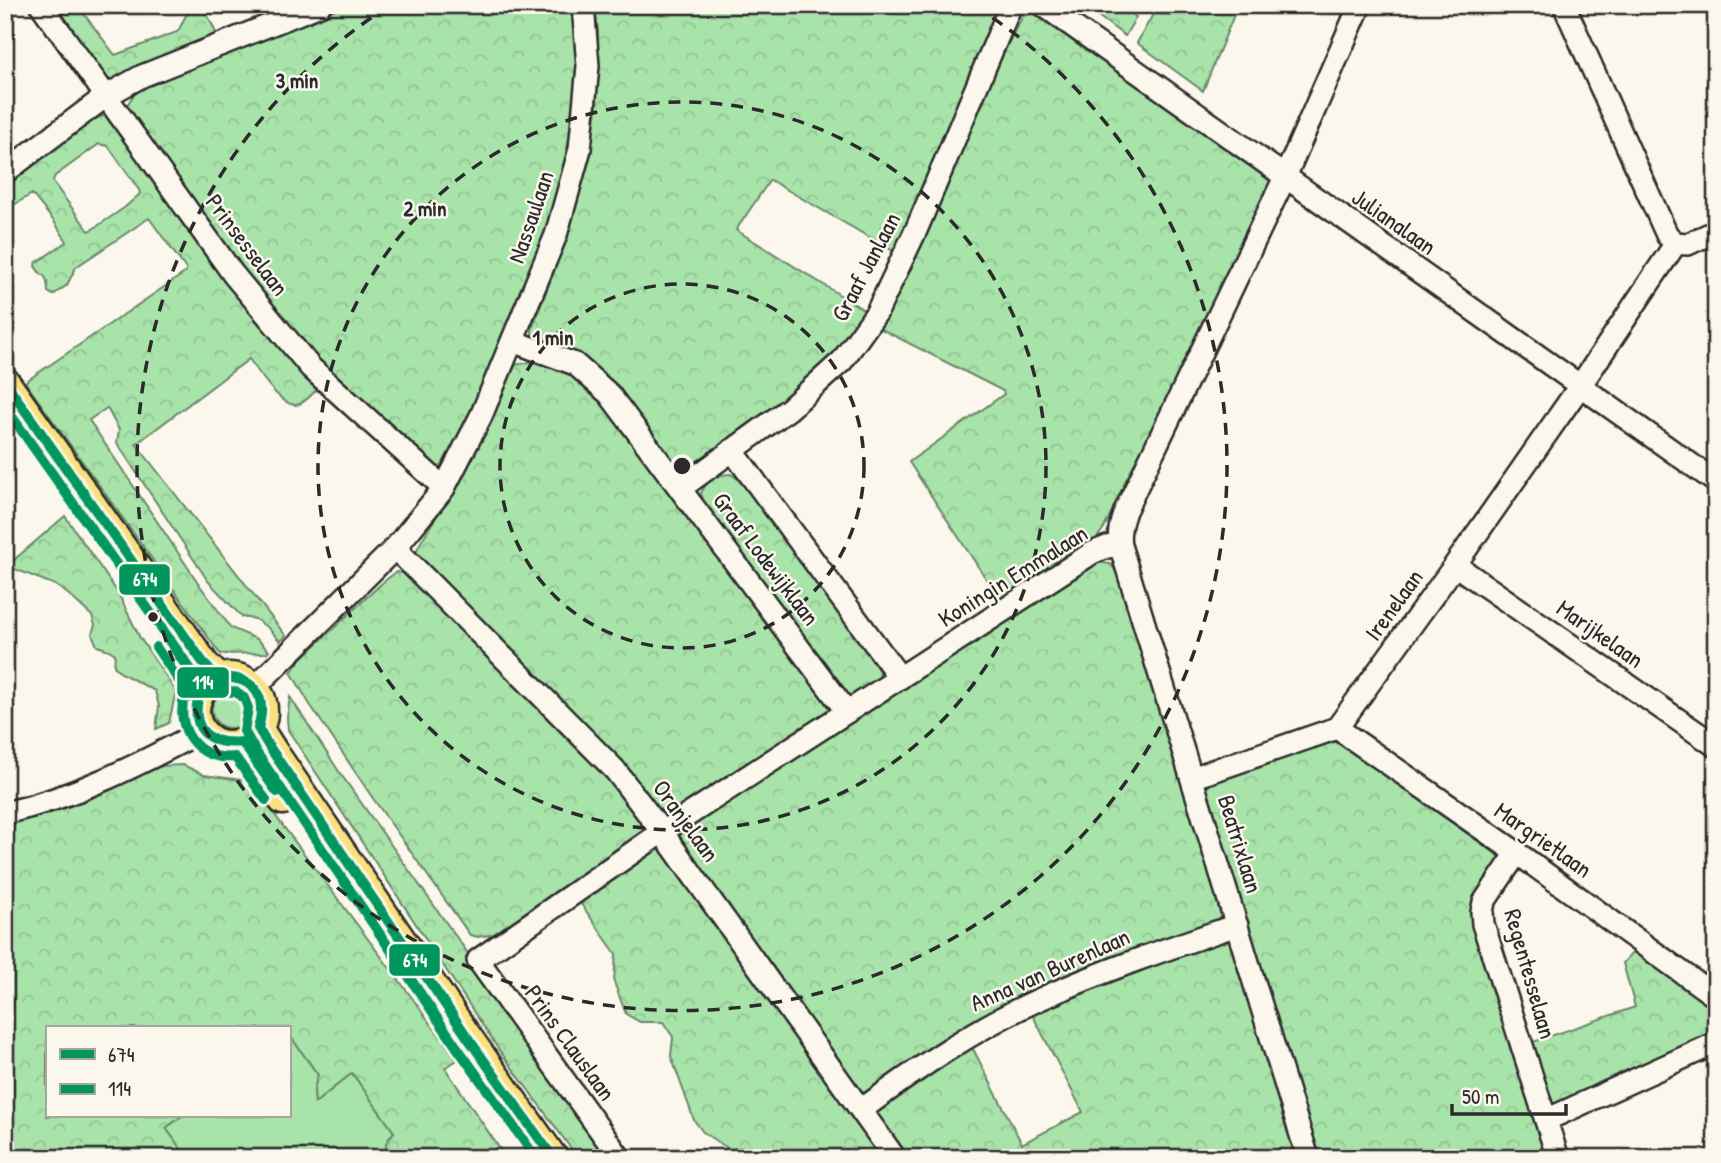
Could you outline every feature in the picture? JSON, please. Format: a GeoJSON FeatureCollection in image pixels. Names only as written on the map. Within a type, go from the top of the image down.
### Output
{"type":"FeatureCollection","features":[{"type":"Feature","properties":{"kind":"main road"},"geometry":{"type":"LineString","coordinates":[[5,382],[205,665],[209,685]]}},
{"type":"Feature","properties":{"kind":"main road"},"geometry":{"type":"LineString","coordinates":[[5,398],[192,675],[209,685]]}},
{"type":"Feature","properties":{"kind":"main road"},"geometry":{"type":"LineString","coordinates":[[228,677],[247,681],[254,688],[263,707],[262,718],[250,735],[231,745],[220,744],[202,731],[195,712],[196,701],[209,685],[228,677]]}},
{"type":"Feature","properties":{"kind":"main road"},"geometry":{"type":"LineString","coordinates":[[250,735],[539,1158]]}},
{"type":"Feature","properties":{"kind":"main road"},"geometry":{"type":"LineString","coordinates":[[250,735],[274,753],[460,1027],[553,1158]]}},
{"type":"Feature","properties":{"kind":"street","name":"Prinsesselaan"},"geometry":{"type":"LineString","coordinates":[[41,5],[233,274],[311,368],[444,488]]}},
{"type":"Feature","properties":{"kind":"street"},"geometry":{"type":"LineString","coordinates":[[5,172],[106,96],[142,76],[320,5]]}},
{"type":"Feature","properties":{"kind":"street","name":"Nassaulaan"},"geometry":{"type":"LineString","coordinates":[[254,688],[395,548],[444,488],[481,416],[556,235],[580,149],[588,66],[583,5]]}},
{"type":"Feature","properties":{"kind":"street","name":"Graaf Janlaan"},"geometry":{"type":"LineString","coordinates":[[681,488],[789,409],[842,361],[877,312],[918,228],[1011,5]]}},
{"type":"Feature","properties":{"kind":"street","name":"Julianalaan"},"geometry":{"type":"LineString","coordinates":[[1043,5],[1716,482]]}},
{"type":"Feature","properties":{"kind":"street","name":"Koningin Emmalaan"},"geometry":{"type":"LineString","coordinates":[[478,960],[662,832],[846,712],[1092,553],[1119,545],[1120,524],[1125,511],[1285,177],[1360,5]]}},
{"type":"Feature","properties":{"kind":"street"},"geometry":{"type":"LineString","coordinates":[[1564,5],[1667,235],[1676,243],[1688,244],[1716,231]]}},
{"type":"Feature","properties":{"kind":"street","name":"Irenelaan"},"geometry":{"type":"LineString","coordinates":[[1337,728],[1455,565],[1676,243]]}},
{"type":"Feature","properties":{"kind":"street","name":"Graaf Lodewijklaan"},"geometry":{"type":"LineString","coordinates":[[512,341],[575,365],[609,394],[846,712]]}},
{"type":"Feature","properties":{"kind":"street","name":"Graaf Lodewijklaan"},"geometry":{"type":"LineString","coordinates":[[732,450],[900,678]]}},
{"type":"Feature","properties":{"kind":"street","name":"Beatrixlaan"},"geometry":{"type":"LineString","coordinates":[[1119,545],[1308,1158]]}},
{"type":"Feature","properties":{"kind":"street","name":"Oranjelaan"},"geometry":{"type":"LineString","coordinates":[[395,548],[615,770],[895,1158]]}},
{"type":"Feature","properties":{"kind":"street","name":"Marijkelaan"},"geometry":{"type":"LineString","coordinates":[[1455,565],[1716,746]]}},
{"type":"Feature","properties":{"kind":"street"},"geometry":{"type":"LineString","coordinates":[[1192,778],[1337,728]]}},
{"type":"Feature","properties":{"kind":"street","name":"Margrietlaan"},"geometry":{"type":"LineString","coordinates":[[1337,728],[1712,989]]}},
{"type":"Feature","properties":{"kind":"street"},"geometry":{"type":"LineString","coordinates":[[5,813],[61,798],[92,786],[202,731]]}},
{"type":"Feature","properties":{"kind":"street","name":"Regentesselaan"},"geometry":{"type":"LineString","coordinates":[[1517,853],[1484,902],[1483,924],[1558,1158]]}},
{"type":"Feature","properties":{"kind":"street","name":"Anna van Burenlaan"},"geometry":{"type":"LineString","coordinates":[[861,1110],[916,1070],[976,1032],[1036,1001],[1139,958],[1237,925]]}},
{"type":"Feature","properties":{"kind":"street","name":"Prins Clauslaan"},"geometry":{"type":"LineString","coordinates":[[478,960],[620,1158]]}},
{"type":"Feature","properties":{"kind":"street"},"geometry":{"type":"LineString","coordinates":[[1546,1120],[1716,1043]]}},
{"type":"Feature","properties":{"kind":"green space"},"geometry":{"type":"Polygon","coordinates":[[[51,5],[102,5],[84,14],[115,55],[177,32],[186,15],[194,10],[200,10],[208,17],[218,39],[120,79],[109,79],[102,75],[51,5]]]}},
{"type":"Feature","properties":{"kind":"green space"},"geometry":{"type":"Polygon","coordinates":[[[346,5],[573,5],[575,96],[568,143],[545,234],[511,322],[453,452],[446,465],[438,467],[429,466],[337,384],[225,251],[126,109],[136,93],[163,78],[346,5]]]}},
{"type":"Feature","properties":{"kind":"green space"},"geometry":{"type":"Polygon","coordinates":[[[595,5],[999,5],[895,252],[770,180],[736,230],[864,310],[844,343],[812,378],[755,424],[697,466],[689,468],[676,466],[643,428],[536,344],[532,337],[532,329],[562,250],[588,165],[597,109],[598,32],[595,5]]]}},
{"type":"Feature","properties":{"kind":"green space"},"geometry":{"type":"Polygon","coordinates":[[[1083,5],[1122,5],[1136,17],[1125,36],[1083,5]]]}},
{"type":"Feature","properties":{"kind":"green space"},"geometry":{"type":"Polygon","coordinates":[[[1189,5],[1238,5],[1203,91],[1137,43],[1153,14],[1184,15],[1189,5]]]}},
{"type":"Feature","properties":{"kind":"green space"},"geometry":{"type":"Polygon","coordinates":[[[1032,13],[1272,179],[1104,528],[1091,546],[1002,603],[909,462],[1004,394],[1003,391],[877,327],[1015,30],[1023,16],[1032,13]]]}},
{"type":"Feature","properties":{"kind":"green space"},"geometry":{"type":"Polygon","coordinates":[[[108,117],[318,388],[303,403],[290,404],[270,387],[249,359],[136,444],[286,636],[280,641],[255,619],[242,617],[208,581],[117,443],[119,430],[107,408],[89,420],[231,628],[257,639],[269,651],[267,653],[221,654],[218,651],[25,382],[186,272],[149,218],[76,267],[67,285],[53,295],[48,292],[47,280],[35,266],[36,263],[66,240],[32,194],[5,210],[5,181],[95,119],[108,117]],[[99,144],[53,180],[89,231],[140,194],[108,146],[99,144]]]}},
{"type":"Feature","properties":{"kind":"green space"},"geometry":{"type":"Polygon","coordinates":[[[536,361],[549,363],[586,380],[831,708],[829,716],[669,820],[661,817],[418,560],[416,552],[420,543],[467,469],[515,365],[536,361]]]}},
{"type":"Feature","properties":{"kind":"green space"},"geometry":{"type":"Polygon","coordinates":[[[730,474],[752,493],[826,593],[879,671],[881,682],[855,699],[839,690],[704,503],[701,493],[706,484],[720,475],[730,474]]]}},
{"type":"Feature","properties":{"kind":"green space"},"geometry":{"type":"Polygon","coordinates":[[[65,516],[118,593],[140,638],[176,691],[169,723],[156,729],[159,706],[155,691],[121,673],[114,666],[115,654],[97,646],[92,634],[95,625],[92,616],[55,585],[7,566],[65,516]]]}},
{"type":"Feature","properties":{"kind":"green space"},"geometry":{"type":"Polygon","coordinates":[[[1096,562],[1110,564],[1117,572],[1225,916],[920,1058],[856,1096],[673,838],[1096,562]]]}},
{"type":"Feature","properties":{"kind":"green space"},"geometry":{"type":"Polygon","coordinates":[[[396,572],[410,574],[563,730],[628,800],[644,827],[642,838],[500,933],[478,937],[470,935],[372,797],[291,672],[302,658],[396,572]]]}},
{"type":"Feature","properties":{"kind":"green space"},"geometry":{"type":"Polygon","coordinates":[[[230,692],[242,698],[248,710],[242,722],[230,728],[218,722],[212,710],[218,698],[230,692]]]}},
{"type":"Feature","properties":{"kind":"green space"},"geometry":{"type":"Polygon","coordinates":[[[290,697],[340,773],[613,1158],[578,1158],[497,1047],[288,730],[290,697]]]}},
{"type":"Feature","properties":{"kind":"green space"},"geometry":{"type":"Polygon","coordinates":[[[1337,741],[1503,859],[1500,867],[1472,900],[1471,913],[1490,983],[1547,1158],[1317,1158],[1203,792],[1213,781],[1337,741]]]}},
{"type":"Feature","properties":{"kind":"green space"},"geometry":{"type":"Polygon","coordinates":[[[183,765],[204,775],[242,780],[247,778],[457,1060],[445,1068],[506,1158],[386,1158],[386,1143],[394,1132],[352,1073],[315,1103],[314,1089],[318,1075],[290,1037],[290,1026],[46,1026],[46,1118],[179,1118],[166,1128],[187,1158],[5,1158],[5,819],[43,812],[162,766],[183,765]]]}},
{"type":"Feature","properties":{"kind":"green space"},"geometry":{"type":"Polygon","coordinates":[[[655,849],[663,852],[674,865],[883,1158],[759,1158],[751,1147],[729,1149],[703,1132],[694,1120],[671,1056],[673,1037],[663,1022],[640,1022],[626,1014],[614,982],[616,954],[579,901],[655,849]]]}},
{"type":"Feature","properties":{"kind":"green space"},"geometry":{"type":"Polygon","coordinates":[[[1217,940],[1231,940],[1300,1158],[901,1158],[872,1117],[887,1100],[972,1047],[1022,1144],[1083,1112],[1032,1014],[1072,994],[1217,940]]]}},
{"type":"Feature","properties":{"kind":"green space"},"geometry":{"type":"Polygon","coordinates":[[[1634,951],[1716,1010],[1716,1036],[1559,1106],[1548,1106],[1527,1044],[1635,1007],[1623,963],[1634,951]]]}},
{"type":"Feature","properties":{"kind":"green space"},"geometry":{"type":"Polygon","coordinates":[[[291,1037],[318,1075],[314,1089],[315,1103],[352,1073],[394,1132],[389,1138],[386,1158],[187,1158],[166,1128],[179,1118],[290,1118],[291,1037]]]}},
{"type":"Feature","properties":{"kind":"transit line","name":"674"},"geometry":{"type":"LineString","coordinates":[[5,382],[205,665],[218,678],[240,680],[255,689],[261,705],[258,728],[268,745],[553,1158]]}},
{"type":"Feature","properties":{"kind":"transit line","name":"114"},"geometry":{"type":"LineString","coordinates":[[5,407],[194,674],[212,691],[236,692],[244,698],[248,708],[244,731],[256,752],[456,1046],[536,1158]]}},
{"type":"Feature","properties":{"kind":"transit line","name":"674"},"geometry":{"type":"LineString","coordinates":[[168,639],[200,692],[197,715],[203,732],[219,741],[242,742],[277,792]]}},
{"type":"Feature","properties":{"kind":"transit line","name":"114"},"geometry":{"type":"LineString","coordinates":[[156,647],[185,693],[183,719],[192,740],[210,754],[235,757],[266,800]]}}]}
